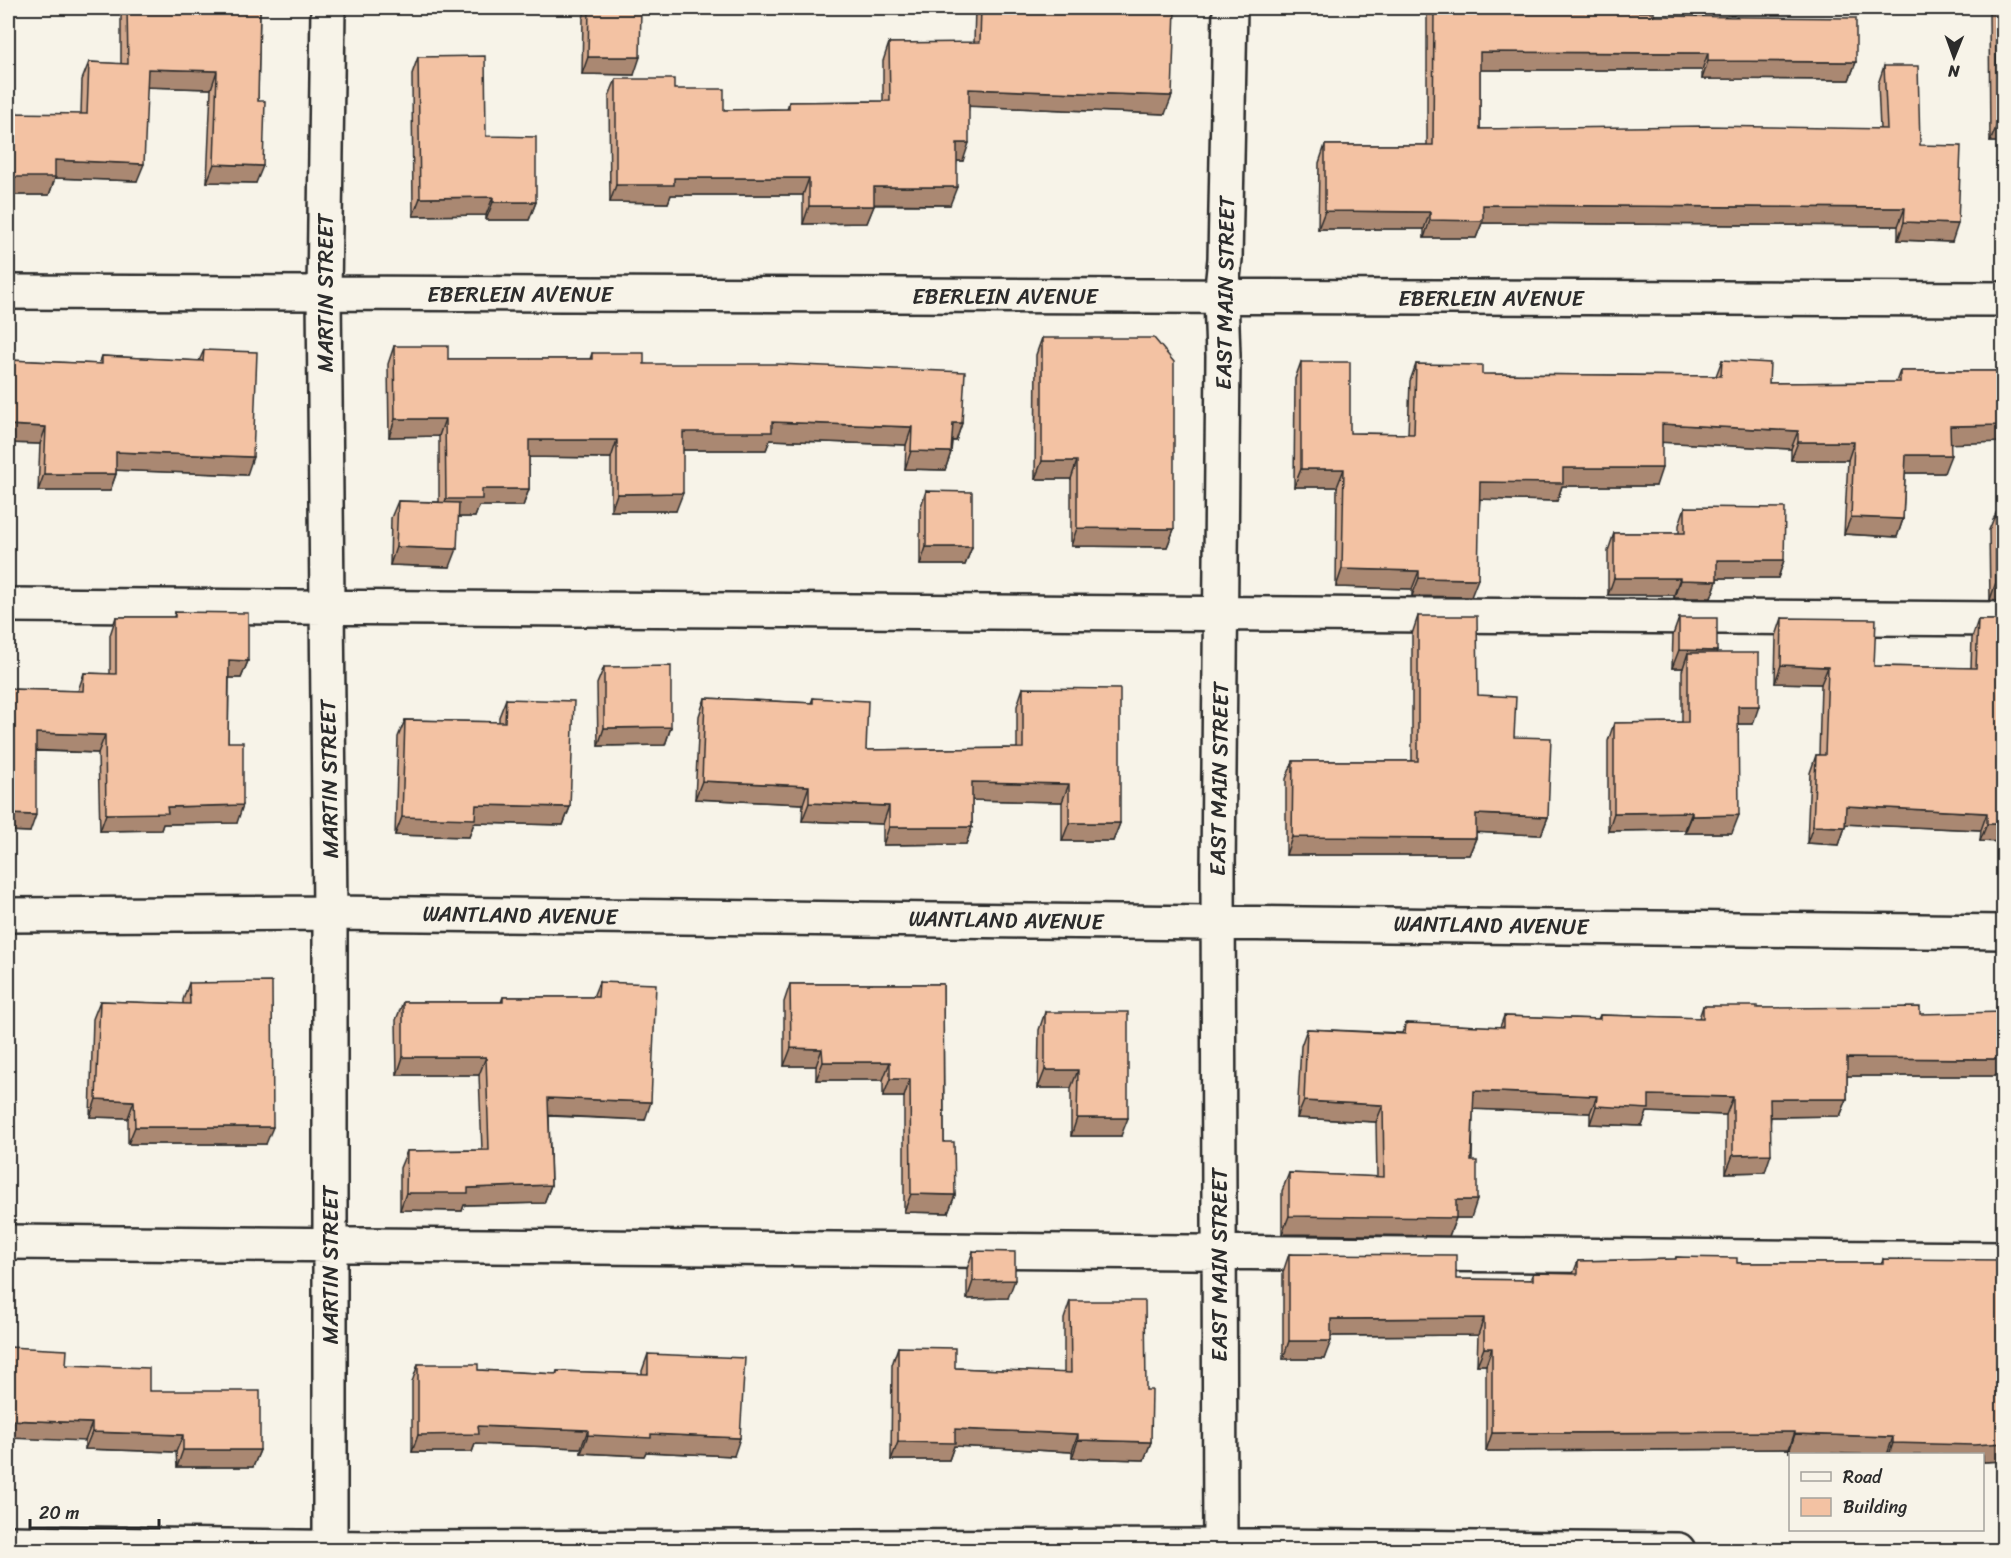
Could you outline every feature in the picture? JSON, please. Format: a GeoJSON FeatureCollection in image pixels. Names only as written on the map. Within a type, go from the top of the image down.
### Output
{"type":"FeatureCollection","features":[{"type":"Feature","properties":{"kind":"street","name":"MARTIN STREET"},"geometry":{"type":"LineString","coordinates":[[328,8],[324,293],[330,913],[330,1549]]}},
{"type":"Feature","properties":{"kind":"street","name":"EAST MAIN STREET"},"geometry":{"type":"LineString","coordinates":[[1220,1548],[1218,922],[1224,356],[1221,297],[1225,259],[1230,8]]}},
{"type":"Feature","properties":{"kind":"street","name":"EBERLEIN AVENUE"},"geometry":{"type":"LineString","coordinates":[[8,292],[2004,299]]}},
{"type":"Feature","properties":{"kind":"street"},"geometry":{"type":"LineString","coordinates":[[8,606],[2004,619]]}},
{"type":"Feature","properties":{"kind":"street","name":"WANTLAND AVENUE"},"geometry":{"type":"LineString","coordinates":[[8,915],[330,913],[2004,932]]}},
{"type":"Feature","properties":{"kind":"street"},"geometry":{"type":"LineString","coordinates":[[8,1242],[2004,1259]]}},
{"type":"Feature","properties":{"kind":"street"},"geometry":{"type":"LineString","coordinates":[[8,1543],[330,1549],[1220,1548],[1678,1551]]}},
{"type":"Feature","properties":{"kind":"building"},"geometry":{"type":"Polygon","coordinates":[[[127,8],[260,8],[258,101],[265,101],[263,166],[214,164],[217,71],[148,69],[144,164],[55,160],[55,177],[8,177],[8,113],[87,114],[89,62],[128,64],[127,8]]]}},
{"type":"Feature","properties":{"kind":"building"},"geometry":{"type":"Polygon","coordinates":[[[589,8],[641,8],[640,57],[588,57],[589,8]]]}},
{"type":"Feature","properties":{"kind":"building"},"geometry":{"type":"Polygon","coordinates":[[[981,8],[1175,8],[1172,96],[969,89],[969,143],[957,143],[957,187],[874,187],[874,206],[809,206],[809,178],[674,178],[674,185],[616,185],[616,79],[674,79],[674,89],[724,89],[724,110],[789,109],[789,102],[890,101],[889,43],[980,42],[981,8]]]}},
{"type":"Feature","properties":{"kind":"building"},"geometry":{"type":"Polygon","coordinates":[[[1434,8],[1571,8],[1571,12],[1654,12],[1654,16],[1856,18],[1856,62],[1708,61],[1708,53],[1480,52],[1480,129],[1705,126],[1887,129],[1884,66],[1918,66],[1920,145],[1961,146],[1958,224],[1904,222],[1905,208],[1483,205],[1483,221],[1430,220],[1430,212],[1325,211],[1325,145],[1433,145],[1434,8]]]}},
{"type":"Feature","properties":{"kind":"building"},"geometry":{"type":"Polygon","coordinates":[[[1996,8],[2004,8],[2004,125],[1997,125],[1996,8]]]}},
{"type":"Feature","properties":{"kind":"building"},"geometry":{"type":"Polygon","coordinates":[[[485,56],[486,136],[536,137],[536,202],[493,202],[493,197],[420,198],[418,57],[485,56]]]}},
{"type":"Feature","properties":{"kind":"building"},"geometry":{"type":"Polygon","coordinates":[[[1042,338],[1154,338],[1174,362],[1174,529],[1077,528],[1077,461],[1042,461],[1042,338]]]}},
{"type":"Feature","properties":{"kind":"building"},"geometry":{"type":"Polygon","coordinates":[[[394,346],[448,346],[448,359],[592,359],[592,353],[644,353],[644,364],[778,364],[965,372],[962,423],[953,423],[951,452],[911,451],[912,427],[772,422],[772,432],[683,432],[683,493],[617,494],[617,440],[529,440],[529,489],[482,489],[482,499],[446,499],[445,419],[395,419],[394,346]]]}},
{"type":"Feature","properties":{"kind":"building"},"geometry":{"type":"Polygon","coordinates":[[[204,350],[257,352],[253,457],[116,452],[116,474],[44,474],[46,427],[8,425],[8,360],[102,364],[102,356],[203,361],[204,350]]]}},
{"type":"Feature","properties":{"kind":"building"},"geometry":{"type":"Polygon","coordinates":[[[1722,360],[1770,363],[1769,383],[1900,382],[1900,371],[2004,371],[2004,425],[1950,426],[1951,455],[1906,455],[1903,519],[1851,517],[1854,442],[1798,442],[1798,431],[1662,424],[1662,468],[1563,468],[1563,483],[1480,482],[1478,579],[1419,578],[1419,571],[1342,569],[1344,469],[1301,469],[1301,362],[1350,362],[1350,433],[1414,434],[1416,364],[1482,365],[1482,374],[1721,376],[1722,360]]]}},
{"type":"Feature","properties":{"kind":"building"},"geometry":{"type":"Polygon","coordinates":[[[926,491],[972,492],[972,547],[926,547],[926,491]]]}},
{"type":"Feature","properties":{"kind":"building"},"geometry":{"type":"Polygon","coordinates":[[[398,501],[459,503],[457,549],[396,547],[398,501]]]}},
{"type":"Feature","properties":{"kind":"building"},"geometry":{"type":"Polygon","coordinates":[[[1685,507],[1785,508],[1784,560],[1717,560],[1717,581],[1680,580],[1680,578],[1614,578],[1614,533],[1685,533],[1685,507]]]}},
{"type":"Feature","properties":{"kind":"building"},"geometry":{"type":"Polygon","coordinates":[[[1996,513],[2004,513],[2004,583],[1996,582],[1996,513]]]}},
{"type":"Feature","properties":{"kind":"building"},"geometry":{"type":"Polygon","coordinates":[[[175,612],[248,613],[248,661],[229,660],[228,742],[243,742],[243,805],[167,807],[168,813],[106,814],[105,735],[36,733],[36,815],[8,814],[8,689],[83,691],[84,673],[116,674],[116,617],[175,617],[175,612]]]}},
{"type":"Feature","properties":{"kind":"building"},"geometry":{"type":"Polygon","coordinates":[[[1418,616],[1477,616],[1478,695],[1516,697],[1514,737],[1551,738],[1548,817],[1476,814],[1476,838],[1292,837],[1293,761],[1418,761],[1418,616]]]}},
{"type":"Feature","properties":{"kind":"building"},"geometry":{"type":"Polygon","coordinates":[[[1679,618],[1717,618],[1717,651],[1679,650],[1679,618]]]}},
{"type":"Feature","properties":{"kind":"building"},"geometry":{"type":"Polygon","coordinates":[[[1782,618],[1876,619],[1874,666],[1976,668],[1978,620],[2004,620],[2004,824],[1987,824],[1987,813],[1846,806],[1845,827],[1813,826],[1816,755],[1825,755],[1828,667],[1781,665],[1782,618]]]}},
{"type":"Feature","properties":{"kind":"building"},"geometry":{"type":"Polygon","coordinates":[[[1688,653],[1759,653],[1759,706],[1738,706],[1739,815],[1692,816],[1692,812],[1614,813],[1614,723],[1688,722],[1688,653]]]}},
{"type":"Feature","properties":{"kind":"building"},"geometry":{"type":"Polygon","coordinates":[[[671,666],[671,727],[604,728],[604,667],[671,666]]]}},
{"type":"Feature","properties":{"kind":"building"},"geometry":{"type":"Polygon","coordinates":[[[1023,688],[1120,689],[1120,823],[1069,823],[1069,784],[972,782],[972,827],[889,827],[889,806],[809,803],[809,786],[702,781],[705,698],[813,703],[813,698],[868,701],[866,750],[1023,748],[1023,688]]]}},
{"type":"Feature","properties":{"kind":"building"},"geometry":{"type":"Polygon","coordinates":[[[506,699],[574,701],[570,807],[476,805],[475,819],[402,817],[405,720],[505,722],[506,699]]]}},
{"type":"Feature","properties":{"kind":"building"},"geometry":{"type":"Polygon","coordinates":[[[272,982],[273,1127],[135,1127],[134,1101],[96,1099],[100,1001],[190,1004],[189,983],[272,982]]]}},
{"type":"Feature","properties":{"kind":"building"},"geometry":{"type":"Polygon","coordinates":[[[599,982],[656,984],[651,1102],[548,1098],[551,1185],[468,1188],[468,1193],[406,1193],[407,1151],[489,1150],[486,1057],[403,1057],[403,1002],[503,1002],[503,997],[598,997],[599,982]]]}},
{"type":"Feature","properties":{"kind":"building"},"geometry":{"type":"Polygon","coordinates":[[[790,984],[943,984],[944,1142],[954,1142],[955,1195],[911,1194],[910,1079],[890,1079],[890,1062],[823,1062],[822,1049],[791,1048],[790,984]]]}},
{"type":"Feature","properties":{"kind":"building"},"geometry":{"type":"Polygon","coordinates":[[[1703,1006],[1920,1007],[1920,1014],[2004,1012],[2004,1059],[1847,1058],[1847,1099],[1770,1099],[1771,1154],[1733,1155],[1733,1097],[1649,1095],[1649,1109],[1596,1106],[1597,1096],[1474,1091],[1471,1161],[1477,1161],[1477,1200],[1456,1200],[1456,1218],[1289,1216],[1289,1173],[1384,1177],[1383,1105],[1304,1101],[1307,1029],[1405,1034],[1406,1023],[1504,1027],[1504,1016],[1600,1019],[1600,1015],[1703,1018],[1703,1006]]]}},
{"type":"Feature","properties":{"kind":"building"},"geometry":{"type":"Polygon","coordinates":[[[1045,1012],[1128,1012],[1128,1118],[1077,1118],[1078,1070],[1045,1070],[1045,1012]]]}},
{"type":"Feature","properties":{"kind":"building"},"geometry":{"type":"Polygon","coordinates":[[[973,1251],[1015,1252],[1015,1280],[973,1281],[973,1251]]]}},
{"type":"Feature","properties":{"kind":"building"},"geometry":{"type":"Polygon","coordinates":[[[1289,1254],[1456,1255],[1456,1279],[1533,1280],[1533,1273],[1578,1274],[1578,1261],[1676,1259],[1676,1257],[1737,1258],[1737,1263],[1883,1263],[1883,1259],[2004,1260],[2004,1443],[1974,1445],[1893,1443],[1893,1437],[1795,1434],[1795,1432],[1492,1433],[1492,1348],[1484,1348],[1484,1318],[1331,1319],[1331,1341],[1289,1341],[1289,1254]]]}},
{"type":"Feature","properties":{"kind":"building"},"geometry":{"type":"Polygon","coordinates":[[[1070,1301],[1145,1301],[1146,1390],[1152,1390],[1151,1442],[1078,1440],[1078,1434],[955,1429],[955,1443],[898,1442],[898,1347],[955,1348],[955,1368],[1071,1373],[1070,1301]]]}},
{"type":"Feature","properties":{"kind":"building"},"geometry":{"type":"Polygon","coordinates":[[[8,1347],[67,1350],[66,1365],[149,1368],[149,1391],[260,1391],[260,1450],[183,1450],[183,1435],[92,1432],[92,1423],[8,1420],[8,1347]]]}},
{"type":"Feature","properties":{"kind":"building"},"geometry":{"type":"Polygon","coordinates":[[[648,1354],[745,1358],[740,1438],[651,1434],[651,1438],[588,1435],[588,1430],[478,1426],[479,1434],[418,1435],[418,1364],[478,1364],[478,1370],[557,1374],[557,1371],[648,1374],[648,1354]]]}}]}
